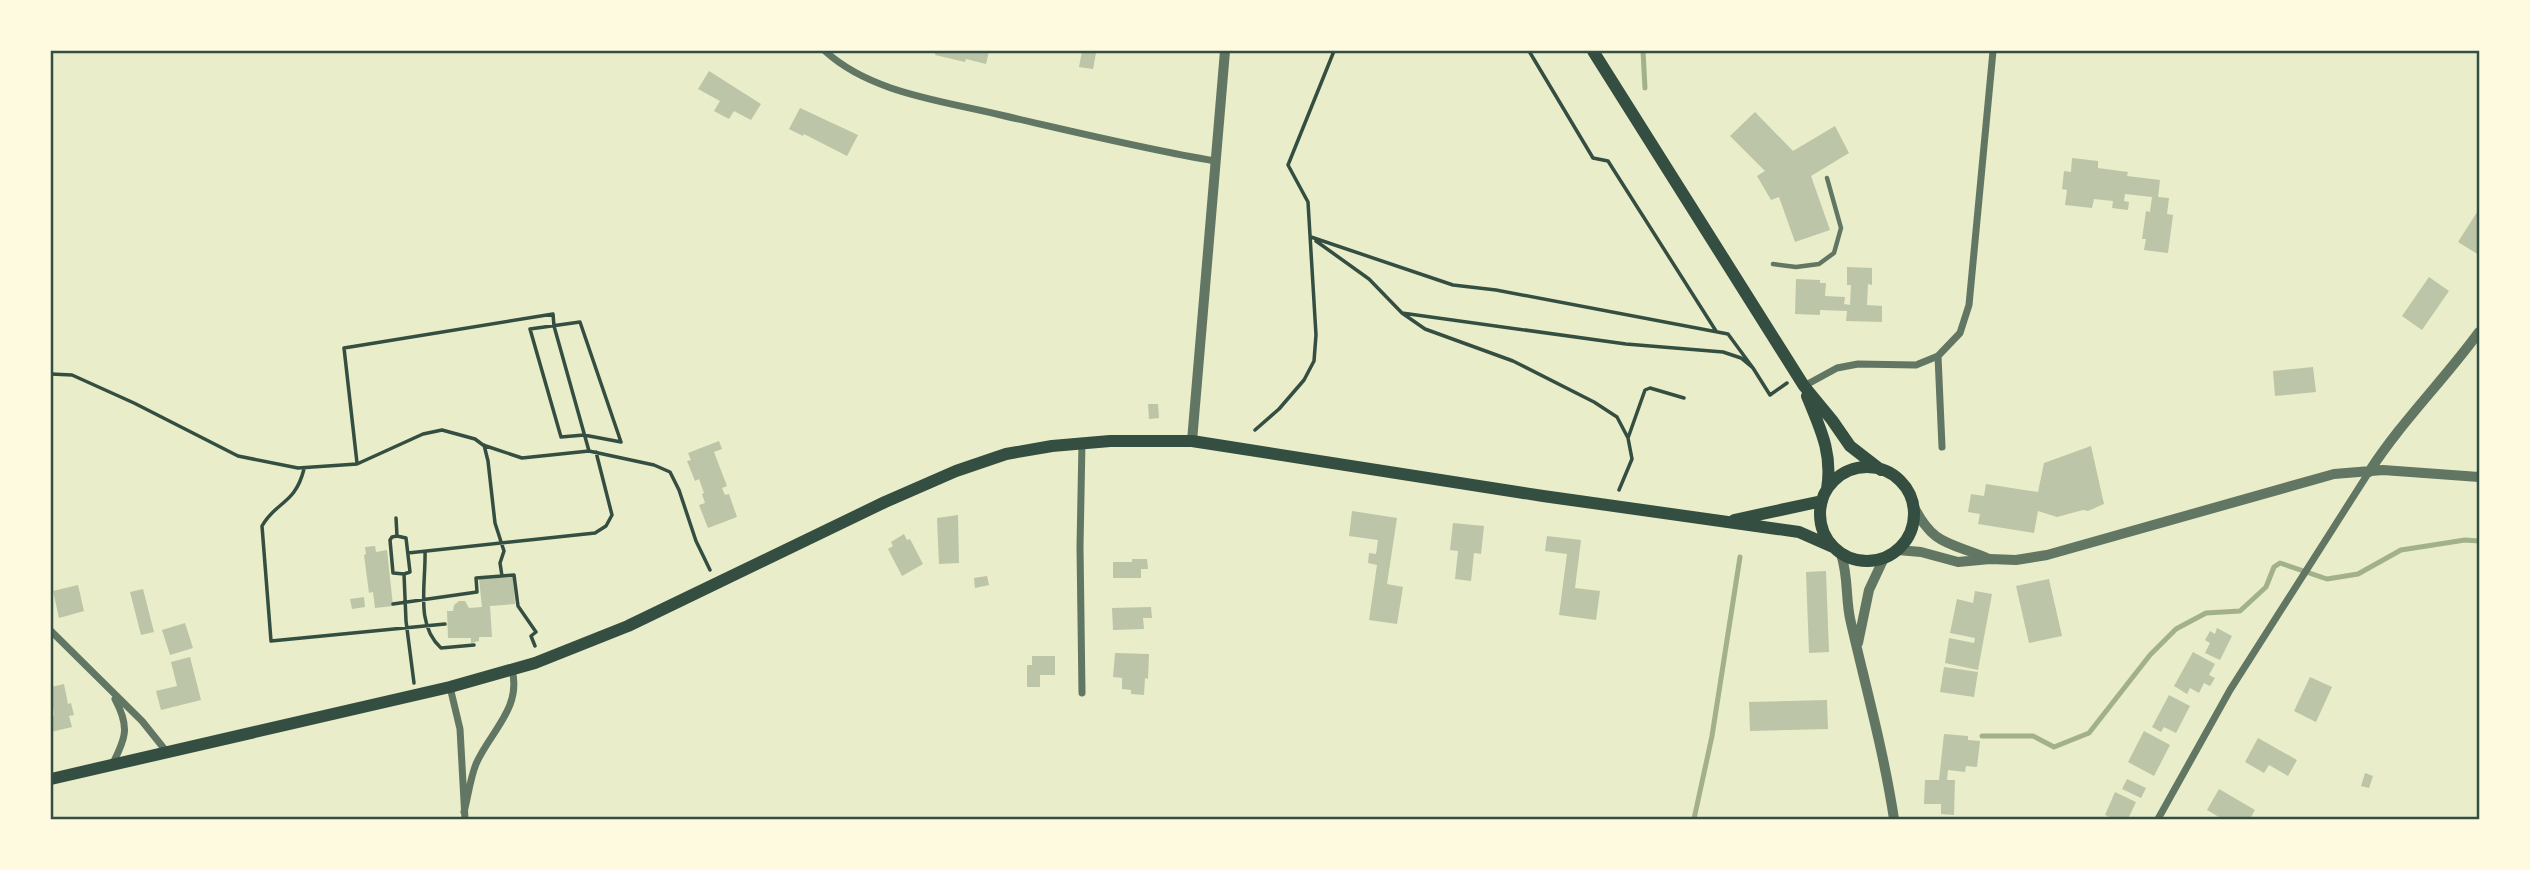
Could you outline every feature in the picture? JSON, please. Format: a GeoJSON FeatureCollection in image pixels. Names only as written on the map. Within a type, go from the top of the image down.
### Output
{"type":"FeatureCollection","features":[{"type":"Feature","properties":{"kind":"main road"},"geometry":{"type":"LineString","coordinates":[[51,779],[450,687],[540,662],[628,626],[885,502],[956,471],[1006,454],[1082,442],[1192,441],[1570,500],[1727,521],[1771,530],[1799,532],[1862,561],[1884,558],[1898,550],[1912,530],[1913,505],[1905,487],[1850,446],[1801,381],[1593,51]]}},
{"type":"Feature","properties":{"kind":"main road"},"geometry":{"type":"LineString","coordinates":[[1801,381],[1826,444],[1830,468],[1821,526],[1837,550]]}},
{"type":"Feature","properties":{"kind":"main road"},"geometry":{"type":"LineString","coordinates":[[1727,521],[1786,511],[1824,496],[1835,480],[1845,473],[1869,468],[1881,470]]}},
{"type":"Feature","properties":{"kind":"street"},"geometry":{"type":"LineString","coordinates":[[825,51],[836,61],[856,72],[900,90],[1142,149],[1215,161]]}},
{"type":"Feature","properties":{"kind":"street"},"geometry":{"type":"LineString","coordinates":[[1192,441],[1224,51]]}},
{"type":"Feature","properties":{"kind":"street"},"geometry":{"type":"LineString","coordinates":[[1801,381],[1837,368],[1858,364],[1916,365],[1938,356],[1960,333],[1969,305],[1993,51]]}},
{"type":"Feature","properties":{"kind":"street"},"geometry":{"type":"LineString","coordinates":[[2158,819],[2230,690],[2390,440],[2444,378],[2479,332]]}},
{"type":"Feature","properties":{"kind":"street"},"geometry":{"type":"LineString","coordinates":[[1938,356],[1942,447]]}},
{"type":"Feature","properties":{"kind":"street"},"geometry":{"type":"LineString","coordinates":[[1082,442],[1082,693]]}},
{"type":"Feature","properties":{"kind":"street"},"geometry":{"type":"LineString","coordinates":[[1898,550],[1921,552],[1958,562],[2017,560],[2047,555],[2334,474],[2425,472],[2479,477]]}},
{"type":"Feature","properties":{"kind":"street"},"geometry":{"type":"LineString","coordinates":[[1913,505],[1930,533],[1949,544],[1990,559]]}},
{"type":"Feature","properties":{"kind":"street"},"geometry":{"type":"LineString","coordinates":[[1837,550],[1847,572],[1850,621],[1883,758],[1894,819]]}},
{"type":"Feature","properties":{"kind":"street"},"geometry":{"type":"LineString","coordinates":[[1858,646],[1868,590],[1884,558]]}},
{"type":"Feature","properties":{"kind":"street"},"geometry":{"type":"LineString","coordinates":[[51,631],[142,721],[166,751]]}},
{"type":"Feature","properties":{"kind":"street"},"geometry":{"type":"LineString","coordinates":[[465,816],[475,767],[484,748],[504,719],[515,693],[516,684],[512,670]]}},
{"type":"Feature","properties":{"kind":"street"},"geometry":{"type":"LineString","coordinates":[[450,687],[460,729],[465,816]]}},
{"type":"Feature","properties":{"kind":"street"},"geometry":{"type":"LineString","coordinates":[[112,692],[126,723],[124,741],[112,765]]}},
{"type":"Feature","properties":{"kind":"lane"},"geometry":{"type":"LineString","coordinates":[[1773,264],[1796,267],[1819,264],[1834,253],[1841,228],[1826,178]]}},
{"type":"Feature","properties":{"kind":"path"},"geometry":{"type":"LineString","coordinates":[[1255,430],[1279,409],[1304,380],[1314,361],[1316,335],[1308,201],[1288,165],[1334,51]]}},
{"type":"Feature","properties":{"kind":"path"},"geometry":{"type":"LineString","coordinates":[[1529,51],[1593,158],[1608,162],[1716,331]]}},
{"type":"Feature","properties":{"kind":"path"},"geometry":{"type":"LineString","coordinates":[[1311,237],[1369,279],[1402,313],[1425,330],[1513,361],[1594,402],[1617,417],[1628,438],[1632,459],[1619,490]]}},
{"type":"Feature","properties":{"kind":"path"},"geometry":{"type":"LineString","coordinates":[[1311,237],[1453,285],[1496,290],[1728,334],[1770,395],[1801,381]]}},
{"type":"Feature","properties":{"kind":"path"},"geometry":{"type":"LineString","coordinates":[[357,464],[344,348],[553,313],[554,326],[589,451]]}},
{"type":"Feature","properties":{"kind":"path"},"geometry":{"type":"LineString","coordinates":[[1402,313],[1626,344],[1723,352],[1741,358],[1753,368]]}},
{"type":"Feature","properties":{"kind":"path"},"geometry":{"type":"LineString","coordinates":[[580,322],[621,442],[584,435],[561,437],[530,329],[554,326],[580,322]]}},
{"type":"Feature","properties":{"kind":"path"},"geometry":{"type":"LineString","coordinates":[[51,374],[72,375],[134,402],[238,456],[304,469],[357,464],[423,434],[442,430],[475,439],[484,445],[522,458],[589,451],[654,465],[670,472],[696,541],[716,583]]}},
{"type":"Feature","properties":{"kind":"path"},"geometry":{"type":"LineString","coordinates":[[1628,438],[1645,390],[1650,387],[1684,398]]}},
{"type":"Feature","properties":{"kind":"path"},"geometry":{"type":"LineString","coordinates":[[484,445],[495,523],[504,551],[500,563],[502,576]]}},
{"type":"Feature","properties":{"kind":"path"},"geometry":{"type":"LineString","coordinates":[[408,554],[595,533],[606,526],[612,514],[596,452]]}},
{"type":"Feature","properties":{"kind":"path"},"geometry":{"type":"LineString","coordinates":[[304,469],[300,484],[289,500],[267,517],[262,526],[271,641],[445,624]]}},
{"type":"Feature","properties":{"kind":"path"},"geometry":{"type":"LineString","coordinates":[[396,518],[397,536]]}},
{"type":"Feature","properties":{"kind":"path"},"geometry":{"type":"LineString","coordinates":[[391,537],[406,538],[408,554],[410,572],[393,573],[391,537]]}},
{"type":"Feature","properties":{"kind":"path"},"geometry":{"type":"LineString","coordinates":[[425,552],[425,625],[431,639],[441,648],[474,645]]}},
{"type":"Feature","properties":{"kind":"path"},"geometry":{"type":"LineString","coordinates":[[404,574],[407,627],[416,695]]}},
{"type":"Feature","properties":{"kind":"path"},"geometry":{"type":"LineString","coordinates":[[393,604],[477,592],[476,578],[514,575],[518,606],[536,632],[531,636],[536,648]]}},
{"type":"Feature","properties":{"kind":"building"},"geometry":{"type":"Polygon","coordinates":[[[936,51],[989,51],[986,64],[935,55],[936,51]]]}},
{"type":"Feature","properties":{"kind":"building"},"geometry":{"type":"Polygon","coordinates":[[[1082,51],[1096,53],[1093,69],[1079,67],[1082,51]]]}},
{"type":"Feature","properties":{"kind":"building"},"geometry":{"type":"Polygon","coordinates":[[[709,71],[761,104],[751,120],[734,111],[729,119],[714,111],[720,101],[698,89],[709,71]]]}},
{"type":"Feature","properties":{"kind":"building"},"geometry":{"type":"Polygon","coordinates":[[[800,108],[858,135],[847,156],[789,129],[800,108]]]}},
{"type":"Feature","properties":{"kind":"building"},"geometry":{"type":"Polygon","coordinates":[[[1755,112],[1793,151],[1835,126],[1849,153],[1811,176],[1830,230],[1795,242],[1779,197],[1771,200],[1757,176],[1765,171],[1730,136],[1755,112]]]}},
{"type":"Feature","properties":{"kind":"building"},"geometry":{"type":"Polygon","coordinates":[[[2072,158],[2098,161],[2098,168],[2128,172],[2127,176],[2160,180],[2158,197],[2169,198],[2167,214],[2173,215],[2168,253],[2144,250],[2146,239],[2142,239],[2146,211],[2150,212],[2152,197],[2125,194],[2124,201],[2129,202],[2128,210],[2112,208],[2113,201],[2094,199],[2092,208],[2065,205],[2067,190],[2062,189],[2064,171],[2071,172],[2072,158]]]}},
{"type":"Feature","properties":{"kind":"building"},"geometry":{"type":"Polygon","coordinates":[[[2479,209],[2479,255],[2458,242],[2479,209]]]}},
{"type":"Feature","properties":{"kind":"building"},"geometry":{"type":"Polygon","coordinates":[[[1847,267],[1872,268],[1872,285],[1868,284],[1867,305],[1882,306],[1882,322],[1846,321],[1847,311],[1820,310],[1820,315],[1795,314],[1796,279],[1820,280],[1820,283],[1826,283],[1825,296],[1845,297],[1844,304],[1850,305],[1851,285],[1847,285],[1847,267]]]}},
{"type":"Feature","properties":{"kind":"building"},"geometry":{"type":"Polygon","coordinates":[[[2429,277],[2449,291],[2422,330],[2402,316],[2429,277]]]}},
{"type":"Feature","properties":{"kind":"building"},"geometry":{"type":"Polygon","coordinates":[[[2313,367],[2316,392],[2275,396],[2273,371],[2313,367]]]}},
{"type":"Feature","properties":{"kind":"building"},"geometry":{"type":"Polygon","coordinates":[[[1148,404],[1158,404],[1159,418],[1149,419],[1148,404]]]}},
{"type":"Feature","properties":{"kind":"building"},"geometry":{"type":"Polygon","coordinates":[[[719,441],[722,449],[714,452],[727,486],[722,488],[725,495],[729,494],[737,517],[708,528],[699,505],[705,503],[704,493],[699,479],[695,481],[687,461],[691,460],[688,453],[719,441]]]}},
{"type":"Feature","properties":{"kind":"building"},"geometry":{"type":"Polygon","coordinates":[[[2091,446],[2104,504],[2088,511],[2057,517],[2038,511],[2034,533],[1978,524],[1980,514],[1968,512],[1971,494],[1984,496],[1986,484],[2038,492],[2044,463],[2091,446]]]}},
{"type":"Feature","properties":{"kind":"building"},"geometry":{"type":"Polygon","coordinates":[[[1352,511],[1397,518],[1387,584],[1403,587],[1397,624],[1369,620],[1377,565],[1368,563],[1369,553],[1376,554],[1378,540],[1349,536],[1352,511]]]}},
{"type":"Feature","properties":{"kind":"building"},"geometry":{"type":"Polygon","coordinates":[[[958,515],[959,563],[939,564],[937,518],[958,515]]]}},
{"type":"Feature","properties":{"kind":"building"},"geometry":{"type":"Polygon","coordinates":[[[1453,523],[1484,526],[1481,554],[1474,553],[1471,581],[1455,579],[1458,551],[1450,550],[1453,523]]]}},
{"type":"Feature","properties":{"kind":"building"},"geometry":{"type":"Polygon","coordinates":[[[904,534],[907,540],[910,539],[923,564],[902,576],[888,549],[893,546],[891,542],[904,534]]]}},
{"type":"Feature","properties":{"kind":"building"},"geometry":{"type":"Polygon","coordinates":[[[1547,536],[1581,540],[1575,588],[1600,591],[1596,620],[1559,615],[1567,554],[1545,551],[1547,536]]]}},
{"type":"Feature","properties":{"kind":"building"},"geometry":{"type":"Polygon","coordinates":[[[375,546],[376,552],[387,550],[393,606],[375,608],[373,592],[369,593],[365,547],[375,546]]]}},
{"type":"Feature","properties":{"kind":"building"},"geometry":{"type":"Polygon","coordinates":[[[1132,559],[1147,559],[1148,569],[1141,569],[1141,578],[1113,578],[1113,562],[1132,562],[1132,559]]]}},
{"type":"Feature","properties":{"kind":"building"},"geometry":{"type":"Polygon","coordinates":[[[1826,571],[1829,652],[1809,653],[1806,572],[1826,571]]]}},
{"type":"Feature","properties":{"kind":"building"},"geometry":{"type":"Polygon","coordinates":[[[987,576],[989,585],[975,588],[974,578],[987,576]]]}},
{"type":"Feature","properties":{"kind":"building"},"geometry":{"type":"Polygon","coordinates":[[[513,577],[515,604],[490,606],[492,637],[479,637],[479,641],[471,643],[471,638],[448,638],[447,611],[453,611],[454,605],[459,601],[465,601],[469,608],[482,607],[479,579],[513,577]]]}},
{"type":"Feature","properties":{"kind":"building"},"geometry":{"type":"Polygon","coordinates":[[[2049,579],[2062,636],[2029,643],[2016,586],[2049,579]]]}},
{"type":"Feature","properties":{"kind":"building"},"geometry":{"type":"Polygon","coordinates":[[[78,585],[84,611],[59,618],[53,591],[78,585]]]}},
{"type":"Feature","properties":{"kind":"building"},"geometry":{"type":"Polygon","coordinates":[[[143,589],[154,632],[141,635],[130,592],[143,589]]]}},
{"type":"Feature","properties":{"kind":"building"},"geometry":{"type":"Polygon","coordinates":[[[1975,591],[1992,594],[1978,670],[1945,663],[1949,638],[1974,643],[1975,638],[1950,633],[1957,599],[1973,603],[1975,591]]]}},
{"type":"Feature","properties":{"kind":"building"},"geometry":{"type":"Polygon","coordinates":[[[364,597],[365,607],[352,609],[350,599],[364,597]]]}},
{"type":"Feature","properties":{"kind":"building"},"geometry":{"type":"Polygon","coordinates":[[[1151,607],[1152,618],[1143,618],[1144,629],[1113,630],[1112,608],[1151,607]]]}},
{"type":"Feature","properties":{"kind":"building"},"geometry":{"type":"Polygon","coordinates":[[[185,623],[193,648],[170,655],[162,630],[185,623]]]}},
{"type":"Feature","properties":{"kind":"building"},"geometry":{"type":"Polygon","coordinates":[[[2217,628],[2232,636],[2220,660],[2205,653],[2210,643],[2205,640],[2210,631],[2215,634],[2217,628]]]}},
{"type":"Feature","properties":{"kind":"building"},"geometry":{"type":"Polygon","coordinates":[[[2193,652],[2215,664],[2209,675],[2215,678],[2210,686],[2204,683],[2199,693],[2190,688],[2187,694],[2174,686],[2193,652]]]}},
{"type":"Feature","properties":{"kind":"building"},"geometry":{"type":"Polygon","coordinates":[[[1115,653],[1149,654],[1144,695],[1131,694],[1131,690],[1122,689],[1122,678],[1113,677],[1115,653]]]}},
{"type":"Feature","properties":{"kind":"building"},"geometry":{"type":"Polygon","coordinates":[[[1032,656],[1055,656],[1055,675],[1040,675],[1040,687],[1027,687],[1027,665],[1032,665],[1032,656]]]}},
{"type":"Feature","properties":{"kind":"building"},"geometry":{"type":"Polygon","coordinates":[[[190,657],[201,700],[161,710],[156,691],[177,686],[171,662],[190,657]]]}},
{"type":"Feature","properties":{"kind":"building"},"geometry":{"type":"Polygon","coordinates":[[[1944,667],[1978,672],[1974,697],[1940,692],[1944,667]]]}},
{"type":"Feature","properties":{"kind":"building"},"geometry":{"type":"Polygon","coordinates":[[[2310,677],[2332,687],[2316,722],[2294,711],[2310,677]]]}},
{"type":"Feature","properties":{"kind":"building"},"geometry":{"type":"Polygon","coordinates":[[[64,684],[68,704],[71,703],[74,715],[69,716],[72,727],[51,732],[51,716],[54,715],[51,687],[64,684]]]}},
{"type":"Feature","properties":{"kind":"building"},"geometry":{"type":"Polygon","coordinates":[[[2169,695],[2190,706],[2176,733],[2164,727],[2161,732],[2152,727],[2169,695]]]}},
{"type":"Feature","properties":{"kind":"building"},"geometry":{"type":"Polygon","coordinates":[[[1827,700],[1828,729],[1750,731],[1749,702],[1827,700]]]}},
{"type":"Feature","properties":{"kind":"building"},"geometry":{"type":"Polygon","coordinates":[[[2144,731],[2170,745],[2154,776],[2128,762],[2144,731]]]}},
{"type":"Feature","properties":{"kind":"building"},"geometry":{"type":"Polygon","coordinates":[[[1944,734],[1968,736],[1968,740],[1980,741],[1977,767],[1966,766],[1965,772],[1948,770],[1947,780],[1955,780],[1954,815],[1941,814],[1941,804],[1924,804],[1925,780],[1939,780],[1944,734]]]}},
{"type":"Feature","properties":{"kind":"building"},"geometry":{"type":"Polygon","coordinates":[[[2258,738],[2297,760],[2288,776],[2269,765],[2264,773],[2245,762],[2258,738]]]}},
{"type":"Feature","properties":{"kind":"building"},"geometry":{"type":"Polygon","coordinates":[[[2365,773],[2373,776],[2369,788],[2361,786],[2365,773]]]}},
{"type":"Feature","properties":{"kind":"building"},"geometry":{"type":"Polygon","coordinates":[[[2127,779],[2146,788],[2141,798],[2122,789],[2127,779]]]}},
{"type":"Feature","properties":{"kind":"building"},"geometry":{"type":"Polygon","coordinates":[[[2219,789],[2255,810],[2250,819],[2218,819],[2219,817],[2207,810],[2219,789]]]}},
{"type":"Feature","properties":{"kind":"building"},"geometry":{"type":"Polygon","coordinates":[[[2115,792],[2136,802],[2128,819],[2114,819],[2105,815],[2115,792]]]}},
{"type":"Feature","properties":{"kind":"waterway"},"geometry":{"type":"LineString","coordinates":[[1643,51],[1645,88]]}},
{"type":"Feature","properties":{"kind":"waterway"},"geometry":{"type":"LineString","coordinates":[[1982,736],[2033,736],[2054,747],[2089,733],[2150,655],[2176,629],[2206,613],[2240,611],[2266,587],[2274,567],[2280,563],[2327,579],[2358,574],[2401,550],[2465,540],[2479,541]]}},
{"type":"Feature","properties":{"kind":"waterway"},"geometry":{"type":"LineString","coordinates":[[1694,819],[1712,736],[1740,557]]}}]}
